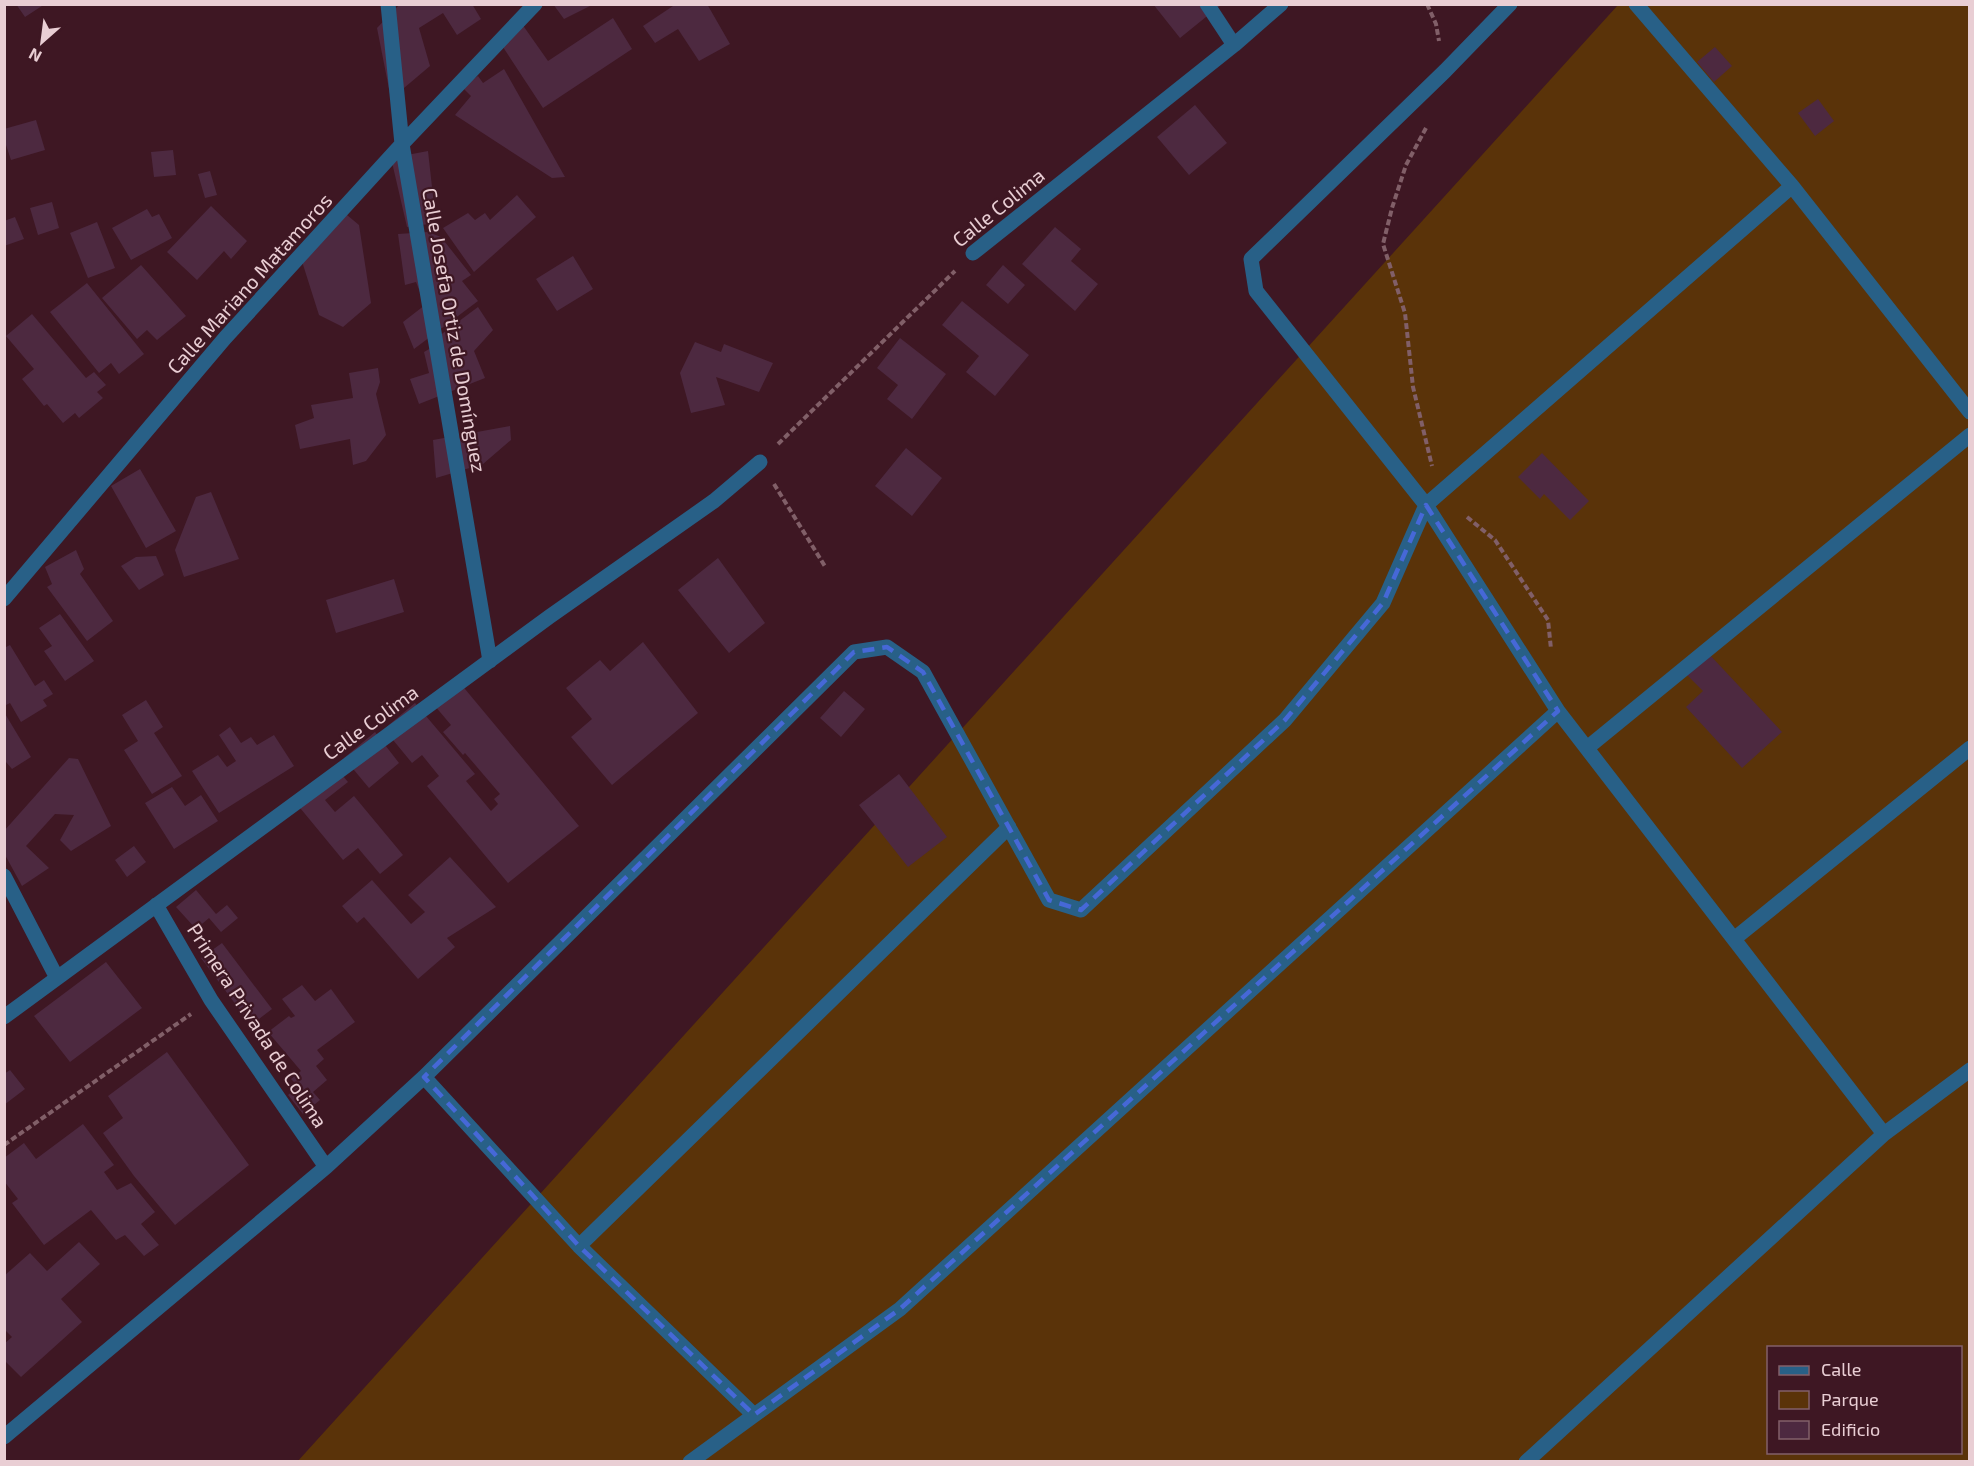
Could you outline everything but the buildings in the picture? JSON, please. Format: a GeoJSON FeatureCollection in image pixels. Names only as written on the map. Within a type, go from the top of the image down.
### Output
{"type":"FeatureCollection","features":[{"type":"Feature","properties":{"kind":"street","name":"Calle Josefa Ortiz de Domínguez"},"geometry":{"type":"LineString","coordinates":[[388,4],[402,144],[490,660]]}},
{"type":"Feature","properties":{"kind":"street","name":"Calle Mariano Matamoros"},"geometry":{"type":"LineString","coordinates":[[4,599],[225,338],[402,144],[536,4]]}},
{"type":"Feature","properties":{"kind":"street"},"geometry":{"type":"LineString","coordinates":[[1207,4],[1234,45]]}},
{"type":"Feature","properties":{"kind":"street","name":"Calle Colima"},"geometry":{"type":"LineString","coordinates":[[973,253],[1234,45],[1281,4]]}},
{"type":"Feature","properties":{"kind":"street"},"geometry":{"type":"LineString","coordinates":[[1510,4],[1445,71],[1251,259],[1256,291],[1426,505],[1558,711],[1884,1134]]}},
{"type":"Feature","properties":{"kind":"street"},"geometry":{"type":"LineString","coordinates":[[1636,4],[1792,186],[1970,412]]}},
{"type":"Feature","properties":{"kind":"street"},"geometry":{"type":"LineString","coordinates":[[4,1437],[326,1167],[424,1077],[854,652],[887,647],[923,672],[1049,900],[1081,910],[1285,720],[1383,603],[1426,505],[1792,186]]}},
{"type":"Feature","properties":{"kind":"street"},"geometry":{"type":"LineString","coordinates":[[1587,748],[1970,435]]}},
{"type":"Feature","properties":{"kind":"street","name":"Calle Colima"},"geometry":{"type":"LineString","coordinates":[[4,1017],[490,660],[714,501],[760,462]]}},
{"type":"Feature","properties":{"kind":"street"},"geometry":{"type":"LineString","coordinates":[[690,1461],[900,1309],[1558,711]]}},
{"type":"Feature","properties":{"kind":"street"},"geometry":{"type":"LineString","coordinates":[[1734,939],[1970,748]]}},
{"type":"Feature","properties":{"kind":"street"},"geometry":{"type":"LineString","coordinates":[[579,1246],[1009,827]]}},
{"type":"Feature","properties":{"kind":"street"},"geometry":{"type":"LineString","coordinates":[[4,876],[57,978]]}},
{"type":"Feature","properties":{"kind":"street","name":"Primera Privada de Colima"},"geometry":{"type":"LineString","coordinates":[[156,905],[211,1000],[326,1167]]}},
{"type":"Feature","properties":{"kind":"street"},"geometry":{"type":"LineString","coordinates":[[1526,1461],[1884,1134],[1970,1070]]}},
{"type":"Feature","properties":{"kind":"street"},"geometry":{"type":"LineString","coordinates":[[424,1077],[579,1246],[754,1415]]}},
{"type":"Feature","properties":{"kind":"path"},"geometry":{"type":"LineString","coordinates":[[1427,4],[1436,24],[1445,71]]}},
{"type":"Feature","properties":{"kind":"path"},"geometry":{"type":"LineString","coordinates":[[1427,126],[1407,165],[1392,208],[1383,244],[1405,313],[1413,387],[1439,493],[1495,540],[1548,620],[1552,654]]}},
{"type":"Feature","properties":{"kind":"path","name":"Calle Colima"},"geometry":{"type":"LineString","coordinates":[[760,462],[973,253]]}},
{"type":"Feature","properties":{"kind":"path"},"geometry":{"type":"LineString","coordinates":[[760,462],[826,568]]}},
{"type":"Feature","properties":{"kind":"path"},"geometry":{"type":"LineString","coordinates":[[4,1145],[211,1000]]}},
{"type":"Feature","properties":{"kind":"highlighted area"},"geometry":{"type":"Polygon","coordinates":[[[1426,505],[1558,711],[900,1309],[754,1415],[579,1246],[424,1077],[854,652],[887,647],[923,672],[1049,900],[1081,910],[1285,720],[1383,603],[1426,505]]]}},
{"type":"Feature","properties":{"kind":"green space"},"geometry":{"type":"Polygon","coordinates":[[[1618,5],[1969,5],[1969,1461],[297,1462],[1618,5]]]}}]}
